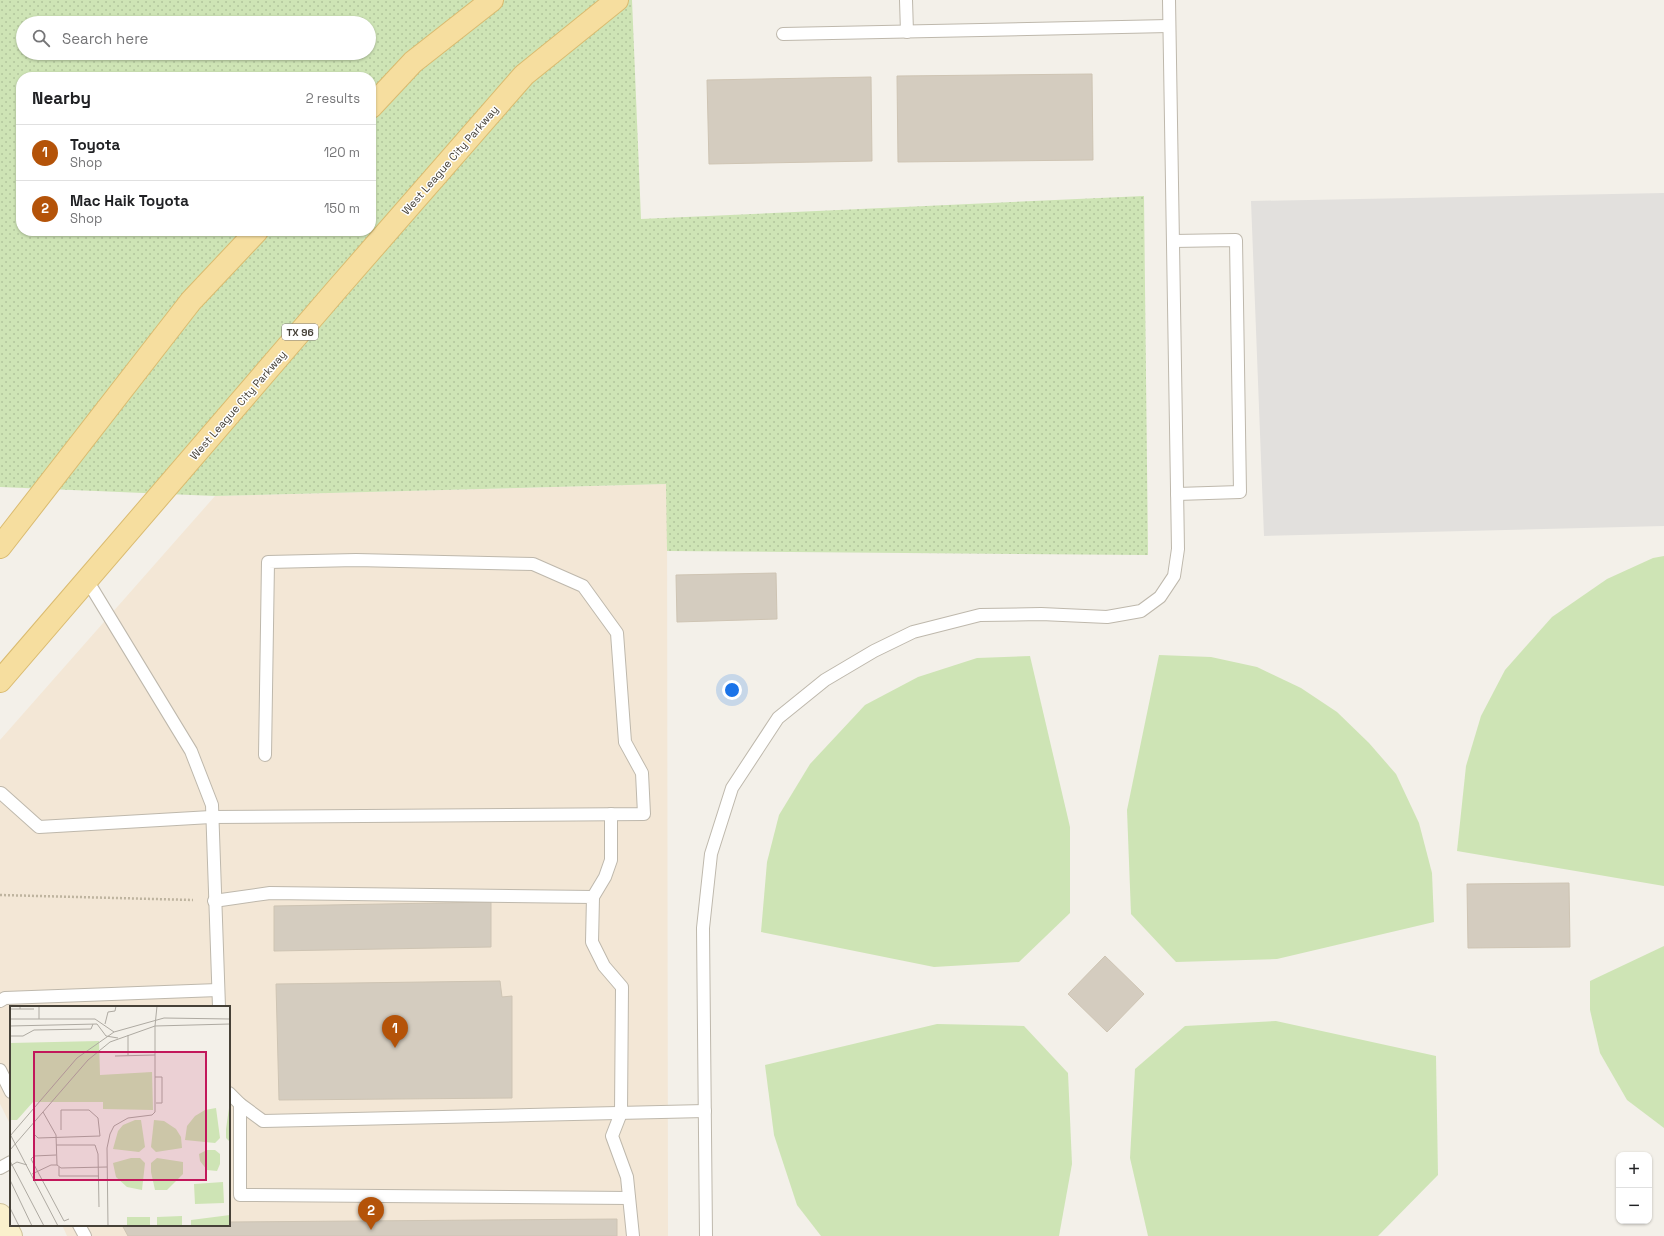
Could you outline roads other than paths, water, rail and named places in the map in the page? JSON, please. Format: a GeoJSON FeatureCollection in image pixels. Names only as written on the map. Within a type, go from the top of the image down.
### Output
{"type":"FeatureCollection","features":[{"type":"Feature","properties":{"kind":"main road"},"geometry":{"type":"LineString","coordinates":[[376,102],[413,62],[492,0]]}},
{"type":"Feature","properties":{"kind":"main road","name":"West League City Parkway"},"geometry":{"type":"LineString","coordinates":[[0,681],[338,288],[524,75],[618,0]]}},
{"type":"Feature","properties":{"kind":"main road"},"geometry":{"type":"LineString","coordinates":[[0,547],[192,301],[251,236]]}},
{"type":"Feature","properties":{"kind":"main road"},"geometry":{"type":"LineString","coordinates":[[0,1215],[11,1236]]}},
{"type":"Feature","properties":{"kind":"lane"},"geometry":{"type":"LineString","coordinates":[[906,0],[907,32]]}},
{"type":"Feature","properties":{"kind":"lane"},"geometry":{"type":"LineString","coordinates":[[706,1236],[703,928],[711,854],[732,788],[778,718],[825,680],[874,650],[912,632],[980,615],[1041,614],[1107,617],[1141,611],[1160,597],[1174,576],[1178,555],[1169,0]]}},
{"type":"Feature","properties":{"kind":"lane"},"geometry":{"type":"LineString","coordinates":[[783,34],[1169,26]]}},
{"type":"Feature","properties":{"kind":"lane"},"geometry":{"type":"LineString","coordinates":[[1173,241],[1236,240],[1239,420],[1240,492],[1177,494]]}},
{"type":"Feature","properties":{"kind":"lane"},"geometry":{"type":"LineString","coordinates":[[1,793],[39,827],[211,817],[644,814],[642,773],[625,742],[616,633],[583,586],[533,564],[356,560],[268,562],[266,755]]}},
{"type":"Feature","properties":{"kind":"lane"},"geometry":{"type":"LineString","coordinates":[[87,580],[192,751],[212,805],[211,817],[219,1006]]}},
{"type":"Feature","properties":{"kind":"lane"},"geometry":{"type":"LineString","coordinates":[[611,814],[611,860],[605,876],[593,897],[592,942],[604,966],[622,987],[621,1113],[612,1136],[627,1177],[633,1236]]}},
{"type":"Feature","properties":{"kind":"lane"},"geometry":{"type":"LineString","coordinates":[[214,901],[270,892],[593,897]]}},
{"type":"Feature","properties":{"kind":"lane"},"geometry":{"type":"LineString","coordinates":[[0,1001],[5,998],[218,990]]}},
{"type":"Feature","properties":{"kind":"lane"},"geometry":{"type":"LineString","coordinates":[[0,1070],[10,1090]]}},
{"type":"Feature","properties":{"kind":"lane"},"geometry":{"type":"LineString","coordinates":[[230,1094],[240,1104],[263,1121],[705,1110]]}},
{"type":"Feature","properties":{"kind":"lane"},"geometry":{"type":"LineString","coordinates":[[240,1104],[240,1195],[629,1198]]}},
{"type":"Feature","properties":{"kind":"lane"},"geometry":{"type":"LineString","coordinates":[[0,1168],[10,1163]]}},
{"type":"Feature","properties":{"kind":"lane"},"geometry":{"type":"LineString","coordinates":[[80,1226],[85,1236]]}},
{"type":"Feature","properties":{"kind":"place","name":"Toyota"},"geometry":{"type":"Point","coordinates":[395,1048]}},
{"type":"Feature","properties":{"kind":"place","name":"Mac Haik Toyota"},"geometry":{"type":"Point","coordinates":[371,1230]}}]}
